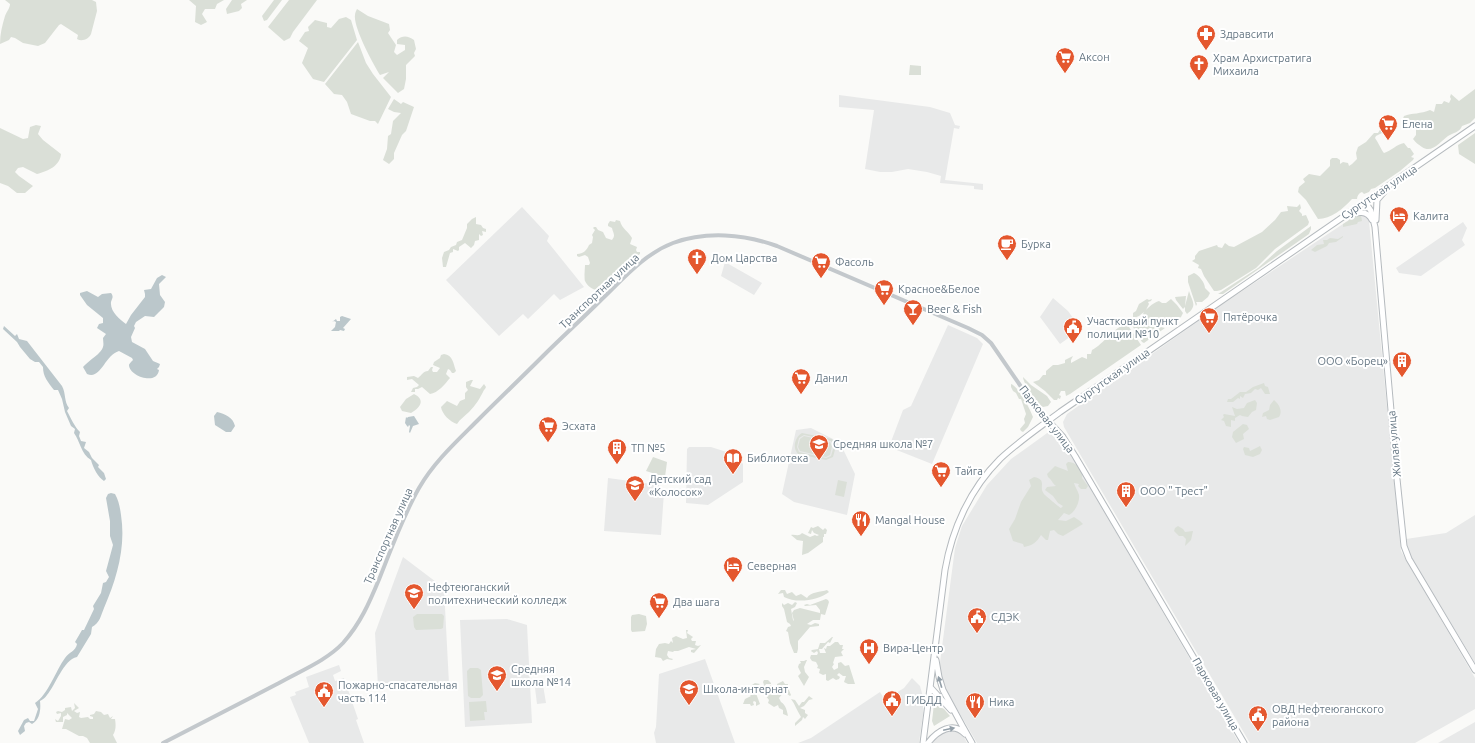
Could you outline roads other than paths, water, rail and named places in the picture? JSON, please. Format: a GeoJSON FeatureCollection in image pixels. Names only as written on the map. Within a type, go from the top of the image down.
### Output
{"type":"FeatureCollection","features":[{"type":"Feature","properties":{"kind":"main road","name":"Сургутская улица"},"geometry":{"type":"LineString","coordinates":[[923,743],[947,560],[958,522],[972,495],[995,464],[1009,451],[1048,421],[1475,126]]}},
{"type":"Feature","properties":{"kind":"main road"},"geometry":{"type":"LineString","coordinates":[[1375,227],[1378,200],[1389,186]]}},
{"type":"Feature","properties":{"kind":"main road","name":"Жилая улица"},"geometry":{"type":"LineString","coordinates":[[1365,202],[1371,211],[1375,227],[1404,546],[1409,559],[1475,670]]}},
{"type":"Feature","properties":{"kind":"main road"},"geometry":{"type":"LineString","coordinates":[[1344,216],[1357,212],[1365,213],[1371,218],[1375,227]]}},
{"type":"Feature","properties":{"kind":"main road","name":"Парковая улица"},"geometry":{"type":"LineString","coordinates":[[1048,421],[1064,437],[1244,743]]}},
{"type":"Feature","properties":{"kind":"main road"},"geometry":{"type":"LineString","coordinates":[[935,655],[941,684],[971,741]]}},
{"type":"Feature","properties":{"kind":"main road"},"geometry":{"type":"LineString","coordinates":[[930,688],[946,703],[964,729]]}},
{"type":"Feature","properties":{"kind":"main road"},"geometry":{"type":"LineString","coordinates":[[928,743],[939,732],[950,728],[958,728],[971,741]]}},
{"type":"Feature","properties":{"kind":"street","name":"Парковая улица"},"geometry":{"type":"LineString","coordinates":[[704,236],[737,236],[768,243],[975,331],[992,344],[1035,407],[1048,421]]}},
{"type":"Feature","properties":{"kind":"street","name":"Транспортная улица"},"geometry":{"type":"LineString","coordinates":[[163,743],[296,674],[322,659],[341,645],[351,634],[364,615],[415,494],[431,470],[442,457],[632,270],[650,256],[667,246],[682,240],[704,236]]}},
{"type":"Feature","properties":{"kind":"place","name":"Здравсити"},"geometry":{"type":"Point","coordinates":[1206,51]}},
{"type":"Feature","properties":{"kind":"place","name":"Аксон"},"geometry":{"type":"Point","coordinates":[1065,74]}},
{"type":"Feature","properties":{"kind":"place","name":"Храм Архистратига Михаила"},"geometry":{"type":"Point","coordinates":[1199,81]}},
{"type":"Feature","properties":{"kind":"place","name":"Елена"},"geometry":{"type":"Point","coordinates":[1388,141]}},
{"type":"Feature","properties":{"kind":"place","name":"Калита"},"geometry":{"type":"Point","coordinates":[1399,233]}},
{"type":"Feature","properties":{"kind":"place","name":"Бурка"},"geometry":{"type":"Point","coordinates":[1007,261]}},
{"type":"Feature","properties":{"kind":"place","name":"Дом Царства"},"geometry":{"type":"Point","coordinates":[697,275]}},
{"type":"Feature","properties":{"kind":"place","name":"Фасоль"},"geometry":{"type":"Point","coordinates":[821,279]}},
{"type":"Feature","properties":{"kind":"place","name":"Красное&Белое"},"geometry":{"type":"Point","coordinates":[884,306]}},
{"type":"Feature","properties":{"kind":"place","name":"Beer & Fish"},"geometry":{"type":"Point","coordinates":[913,326]}},
{"type":"Feature","properties":{"kind":"place","name":"Пятёрочка"},"geometry":{"type":"Point","coordinates":[1209,334]}},
{"type":"Feature","properties":{"kind":"place","name":"Участковый пункт полиции №10"},"geometry":{"type":"Point","coordinates":[1073,344]}},
{"type":"Feature","properties":{"kind":"place","name":"ООО «Борец»"},"geometry":{"type":"Point","coordinates":[1402,378]}},
{"type":"Feature","properties":{"kind":"place","name":"Данил"},"geometry":{"type":"Point","coordinates":[801,395]}},
{"type":"Feature","properties":{"kind":"place","name":"Эсхата"},"geometry":{"type":"Point","coordinates":[548,443]}},
{"type":"Feature","properties":{"kind":"place","name":"Средняя школа №7"},"geometry":{"type":"Point","coordinates":[819,461]}},
{"type":"Feature","properties":{"kind":"place","name":"ТП №5"},"geometry":{"type":"Point","coordinates":[617,465]}},
{"type":"Feature","properties":{"kind":"place","name":"Библиотека"},"geometry":{"type":"Point","coordinates":[733,475]}},
{"type":"Feature","properties":{"kind":"place","name":"Тайга"},"geometry":{"type":"Point","coordinates":[941,488]}},
{"type":"Feature","properties":{"kind":"place","name":"Детский сад «Колосок»"},"geometry":{"type":"Point","coordinates":[635,502]}},
{"type":"Feature","properties":{"kind":"place","name":"ООО \" Трест\""},"geometry":{"type":"Point","coordinates":[1126,508]}},
{"type":"Feature","properties":{"kind":"place","name":"Mangal House"},"geometry":{"type":"Point","coordinates":[861,537]}},
{"type":"Feature","properties":{"kind":"place","name":"Северная"},"geometry":{"type":"Point","coordinates":[733,583]}},
{"type":"Feature","properties":{"kind":"place","name":"Нефтеюганский политехнический колледж"},"geometry":{"type":"Point","coordinates":[414,610]}},
{"type":"Feature","properties":{"kind":"place","name":"Два шага"},"geometry":{"type":"Point","coordinates":[659,619]}},
{"type":"Feature","properties":{"kind":"place","name":"СДЭК"},"geometry":{"type":"Point","coordinates":[977,634]}},
{"type":"Feature","properties":{"kind":"place","name":"Вира-Центр"},"geometry":{"type":"Point","coordinates":[869,665]}},
{"type":"Feature","properties":{"kind":"place","name":"Средняя школа №14"},"geometry":{"type":"Point","coordinates":[497,692]}},
{"type":"Feature","properties":{"kind":"place","name":"Школа-интернат"},"geometry":{"type":"Point","coordinates":[689,706]}},
{"type":"Feature","properties":{"kind":"place","name":"Пожарно-спасательная часть 114"},"geometry":{"type":"Point","coordinates":[324,708]}},
{"type":"Feature","properties":{"kind":"place","name":"ГИБДД"},"geometry":{"type":"Point","coordinates":[892,717]}},
{"type":"Feature","properties":{"kind":"place","name":"Ника"},"geometry":{"type":"Point","coordinates":[975,719]}},
{"type":"Feature","properties":{"kind":"place","name":"ОВД Нефтеюганского района"},"geometry":{"type":"Point","coordinates":[1258,732]}}]}
